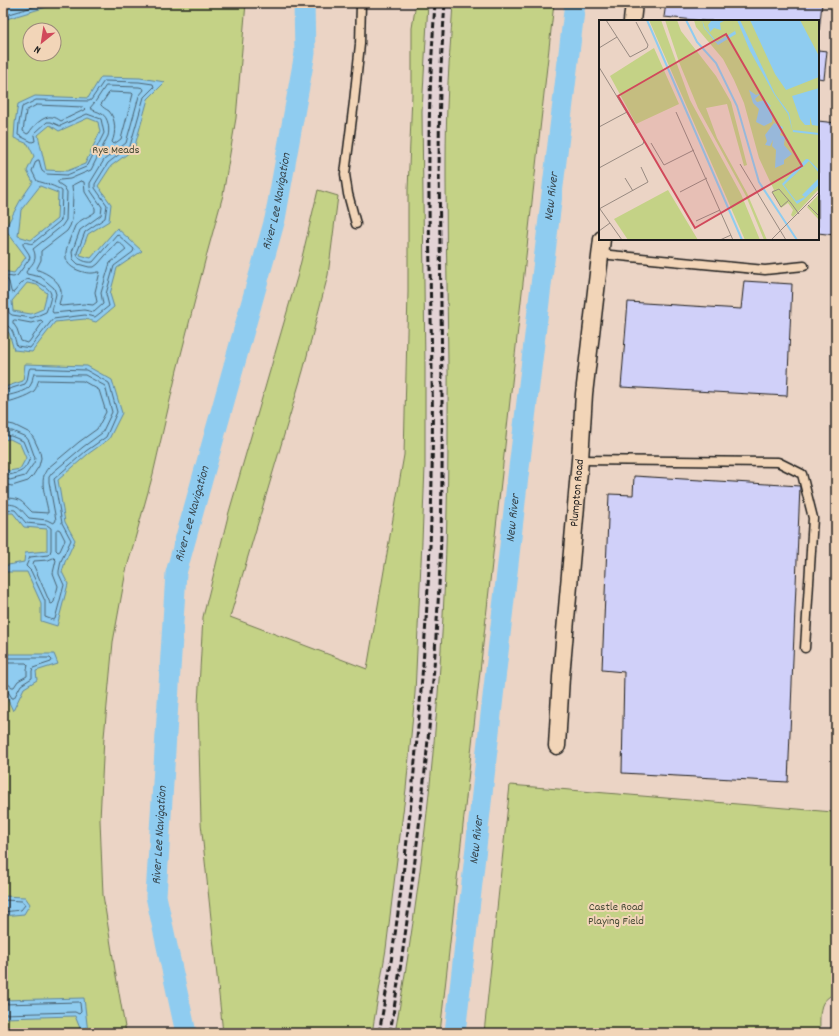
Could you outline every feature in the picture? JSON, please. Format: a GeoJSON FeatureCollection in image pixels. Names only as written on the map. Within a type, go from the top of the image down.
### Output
{"type":"FeatureCollection","features":[{"type":"Feature","properties":{"kind":"street"},"geometry":{"type":"LineString","coordinates":[[632,20],[634,3]]}},
{"type":"Feature","properties":{"kind":"street","name":"Plumpton Road"},"geometry":{"type":"LineString","coordinates":[[557,746],[561,669],[580,460],[584,394],[601,246]]}},
{"type":"Feature","properties":{"kind":"lane"},"geometry":{"type":"LineString","coordinates":[[356,224],[348,194],[345,174],[360,52],[361,3]]}},
{"type":"Feature","properties":{"kind":"lane"},"geometry":{"type":"LineString","coordinates":[[601,246],[764,270],[804,266]]}},
{"type":"Feature","properties":{"kind":"lane"},"geometry":{"type":"LineString","coordinates":[[580,460],[778,462],[802,474],[813,518],[805,648]]}},
{"type":"Feature","properties":{"kind":"shaded area"},"geometry":{"type":"Polygon","coordinates":[[[428,3],[453,3],[446,108],[449,443],[440,680],[420,868],[410,946],[395,1033],[372,1033],[386,949],[406,789],[415,693],[425,467],[422,111],[428,3]]]}},
{"type":"Feature","properties":{"kind":"green space","name":"Rye Meads"},"geometry":{"type":"Polygon","coordinates":[[[3,3],[246,3],[236,118],[223,195],[177,370],[153,474],[126,571],[113,642],[104,737],[100,820],[103,895],[126,1033],[3,1033],[3,3]]]}},
{"type":"Feature","properties":{"kind":"green space"},"geometry":{"type":"Polygon","coordinates":[[[416,3],[428,3],[422,111],[425,467],[422,541],[415,693],[406,789],[386,949],[372,1033],[223,1033],[201,823],[198,704],[203,617],[229,512],[298,274],[318,190],[338,196],[328,275],[303,371],[230,617],[367,669],[404,455],[408,292],[408,190],[412,95],[412,28],[416,3]]]}},
{"type":"Feature","properties":{"kind":"green space"},"geometry":{"type":"Polygon","coordinates":[[[453,3],[554,3],[440,1033],[395,1033],[418,887],[427,813],[440,666],[447,518],[448,411],[446,134],[453,3]]]}},
{"type":"Feature","properties":{"kind":"green space","name":"Castle Road Playing Field"},"geometry":{"type":"Polygon","coordinates":[[[510,785],[833,812],[836,992],[823,1003],[820,1018],[820,1033],[484,1033],[510,785]]]}},
{"type":"Feature","properties":{"kind":"water"},"geometry":{"type":"Polygon","coordinates":[[[60,3],[3,20],[3,4],[60,3]]]}},
{"type":"Feature","properties":{"kind":"water"},"geometry":{"type":"Polygon","coordinates":[[[101,77],[140,78],[165,82],[148,99],[134,149],[111,166],[98,186],[111,204],[109,221],[88,234],[80,255],[91,258],[117,228],[142,251],[117,268],[110,294],[114,307],[96,322],[85,319],[55,322],[32,352],[14,350],[9,333],[3,327],[3,303],[8,298],[5,283],[3,283],[3,271],[14,273],[26,257],[5,229],[20,201],[33,182],[27,171],[34,156],[28,144],[14,138],[18,104],[35,96],[88,98],[101,77]],[[88,118],[59,131],[50,125],[38,135],[46,170],[67,171],[85,164],[100,132],[98,122],[88,118]],[[40,186],[21,210],[18,236],[31,240],[57,219],[58,193],[40,186]],[[27,283],[12,301],[13,311],[31,314],[43,309],[47,293],[37,285],[27,283]]]}},
{"type":"Feature","properties":{"kind":"water"},"geometry":{"type":"Polygon","coordinates":[[[25,364],[87,366],[112,380],[122,413],[109,439],[88,454],[58,480],[65,522],[75,540],[62,572],[68,584],[57,626],[41,621],[41,603],[27,572],[3,572],[3,566],[24,562],[25,553],[47,551],[47,529],[24,527],[13,513],[3,513],[3,467],[9,471],[20,469],[26,458],[20,444],[10,439],[3,440],[3,391],[5,387],[23,381],[25,364]]]}},
{"type":"Feature","properties":{"kind":"water"},"geometry":{"type":"Polygon","coordinates":[[[3,654],[54,654],[58,664],[36,671],[37,680],[24,688],[13,711],[3,689],[3,654]]]}},
{"type":"Feature","properties":{"kind":"water"},"geometry":{"type":"Polygon","coordinates":[[[3,896],[25,897],[30,904],[24,914],[3,916],[3,896]]]}},
{"type":"Feature","properties":{"kind":"water"},"geometry":{"type":"Polygon","coordinates":[[[84,998],[88,1033],[82,1033],[75,1016],[3,1018],[3,1000],[84,998]]]}},
{"type":"Feature","properties":{"kind":"building"},"geometry":{"type":"Polygon","coordinates":[[[666,3],[822,3],[819,33],[819,20],[695,20],[664,17],[666,3]]]}},
{"type":"Feature","properties":{"kind":"building"},"geometry":{"type":"Polygon","coordinates":[[[819,50],[827,51],[824,79],[819,78],[819,50]]]}},
{"type":"Feature","properties":{"kind":"building"},"geometry":{"type":"Polygon","coordinates":[[[819,121],[836,123],[835,235],[819,233],[819,121]]]}},
{"type":"Feature","properties":{"kind":"building"},"geometry":{"type":"Polygon","coordinates":[[[744,281],[792,284],[787,396],[621,387],[628,302],[741,309],[744,281]]]}},
{"type":"Feature","properties":{"kind":"building"},"geometry":{"type":"Polygon","coordinates":[[[634,476],[800,486],[788,782],[622,773],[624,672],[602,670],[609,494],[633,495],[634,476]]]}},
{"type":"Feature","properties":{"kind":"waterway","name":"River Lee Navigation"},"geometry":{"type":"LineString","coordinates":[[186,1033],[156,896],[176,573],[275,219],[305,53],[304,3]]}},
{"type":"Feature","properties":{"kind":"waterway","name":"New River"},"geometry":{"type":"LineString","coordinates":[[455,1033],[516,493],[575,3]]}},
{"type":"Feature","properties":{"kind":"railway"},"geometry":{"type":"LineString","coordinates":[[379,1033],[393,951],[413,786],[428,589],[432,434],[429,130],[435,3]]}},
{"type":"Feature","properties":{"kind":"railway"},"geometry":{"type":"LineString","coordinates":[[390,1033],[404,942],[421,805],[434,667],[438,600],[441,532],[442,446],[439,118],[445,3]]}}]}
